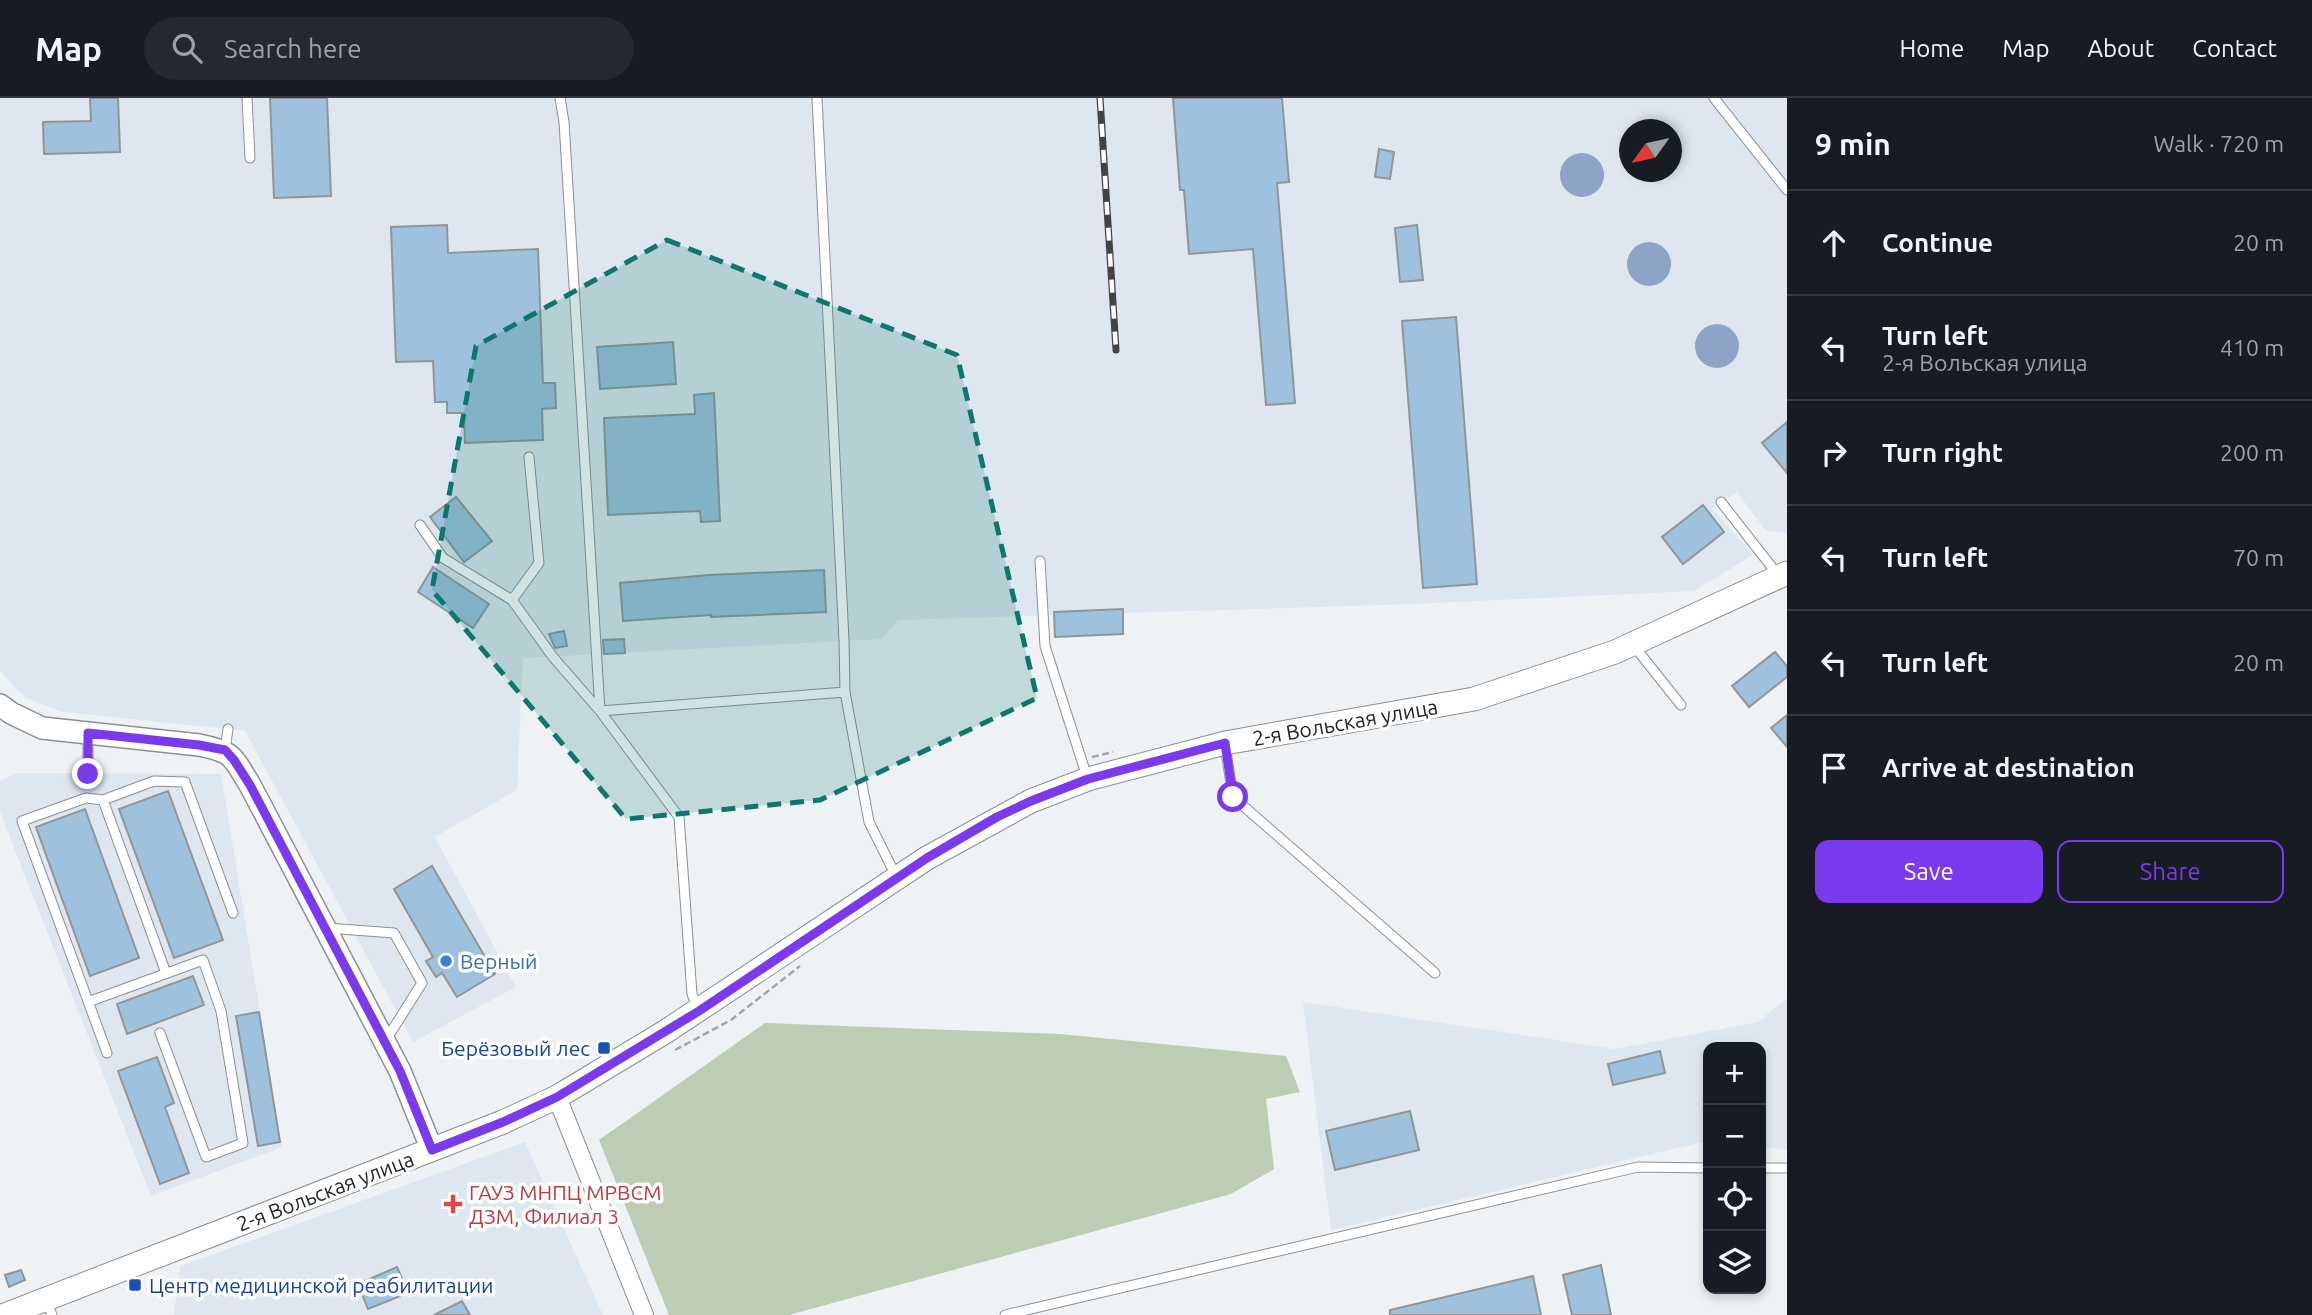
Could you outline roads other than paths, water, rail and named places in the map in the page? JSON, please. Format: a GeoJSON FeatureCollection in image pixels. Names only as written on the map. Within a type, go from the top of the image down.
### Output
{"type":"FeatureCollection","features":[{"type":"Feature","properties":{"kind":"main road","name":"2-я Вольская улица"},"geometry":{"type":"LineString","coordinates":[[5,1315],[49,1307],[503,1122],[557,1097],[699,1011],[897,877],[997,817],[1031,801],[1088,779],[1225,743],[1474,699],[1615,652],[1783,575]]}},
{"type":"Feature","properties":{"kind":"street"},"geometry":{"type":"LineString","coordinates":[[0,705],[42,728],[225,750],[250,785],[385,1042],[400,1071],[432,1150]]}},
{"type":"Feature","properties":{"kind":"street"},"geometry":{"type":"LineString","coordinates":[[557,1097],[644,1315]]}},
{"type":"Feature","properties":{"kind":"lane"},"geometry":{"type":"LineString","coordinates":[[247,98],[250,158]]}},
{"type":"Feature","properties":{"kind":"lane"},"geometry":{"type":"LineString","coordinates":[[560,98],[564,122],[600,711]]}},
{"type":"Feature","properties":{"kind":"lane"},"geometry":{"type":"LineString","coordinates":[[817,98],[845,692],[869,822],[897,877]]}},
{"type":"Feature","properties":{"kind":"lane"},"geometry":{"type":"LineString","coordinates":[[1714,98],[1787,190]]}},
{"type":"Feature","properties":{"kind":"lane"},"geometry":{"type":"LineString","coordinates":[[513,600],[540,564],[529,457]]}},
{"type":"Feature","properties":{"kind":"lane"},"geometry":{"type":"LineString","coordinates":[[1721,502],[1783,575]]}},
{"type":"Feature","properties":{"kind":"lane"},"geometry":{"type":"LineString","coordinates":[[420,524],[443,558],[513,600],[553,657],[600,711],[679,817],[692,994],[699,1011]]}},
{"type":"Feature","properties":{"kind":"lane"},"geometry":{"type":"LineString","coordinates":[[1040,561],[1045,646],[1088,779]]}},
{"type":"Feature","properties":{"kind":"lane"},"geometry":{"type":"LineString","coordinates":[[1632,643],[1681,705]]}},
{"type":"Feature","properties":{"kind":"lane"},"geometry":{"type":"LineString","coordinates":[[600,711],[845,692]]}},
{"type":"Feature","properties":{"kind":"lane"},"geometry":{"type":"LineString","coordinates":[[225,750],[228,729]]}},
{"type":"Feature","properties":{"kind":"lane"},"geometry":{"type":"LineString","coordinates":[[88,733],[88,774]]}},
{"type":"Feature","properties":{"kind":"lane"},"geometry":{"type":"LineString","coordinates":[[1225,743],[1233,797],[1434,972]]}},
{"type":"Feature","properties":{"kind":"lane"},"geometry":{"type":"LineString","coordinates":[[107,1053],[22,821],[86,798],[103,800],[154,781],[185,782],[233,913]]}},
{"type":"Feature","properties":{"kind":"lane"},"geometry":{"type":"LineString","coordinates":[[103,800],[166,973]]}},
{"type":"Feature","properties":{"kind":"lane"},"geometry":{"type":"LineString","coordinates":[[326,928],[394,933],[422,982],[385,1042]]}},
{"type":"Feature","properties":{"kind":"lane"},"geometry":{"type":"LineString","coordinates":[[88,1002],[203,960],[221,1011],[243,1143],[206,1157],[160,1033]]}},
{"type":"Feature","properties":{"kind":"lane"},"geometry":{"type":"LineString","coordinates":[[1004,1315],[1638,1167],[1703,1168]]}},
{"type":"Feature","properties":{"kind":"lane"},"geometry":{"type":"LineString","coordinates":[[1766,1168],[1787,1168]]}},
{"type":"Feature","properties":{"kind":"water"},"geometry":{"type":"Polygon","coordinates":[[[1582,153],[1591,154],[1598,159],[1603,166],[1603,184],[1598,191],[1591,196],[1582,197],[1573,196],[1566,191],[1561,184],[1560,175],[1561,166],[1566,159],[1573,154],[1582,153]]]}},
{"type":"Feature","properties":{"kind":"water"},"geometry":{"type":"Polygon","coordinates":[[[1649,242],[1658,243],[1665,248],[1670,255],[1670,273],[1665,280],[1658,285],[1649,286],[1640,285],[1633,280],[1628,273],[1627,264],[1628,255],[1633,248],[1640,243],[1649,242]]]}},
{"type":"Feature","properties":{"kind":"water"},"geometry":{"type":"Polygon","coordinates":[[[1717,324],[1726,325],[1733,330],[1738,337],[1738,355],[1733,362],[1726,367],[1717,368],[1708,367],[1701,362],[1696,355],[1695,346],[1696,337],[1701,330],[1708,325],[1717,324]]]}},
{"type":"Feature","properties":{"kind":"railway"},"geometry":{"type":"LineString","coordinates":[[1100,98],[1116,350]]}},
{"type":"Feature","properties":{"kind":"place","name":"Верный"},"geometry":{"type":"Point","coordinates":[446,961]}},
{"type":"Feature","properties":{"kind":"place","name":"Берёзовый лес"},"geometry":{"type":"Point","coordinates":[604,1048]}},
{"type":"Feature","properties":{"kind":"place","name":"ГАУЗ МНПЦ МРВСМ ДЗМ, Филиал 3"},"geometry":{"type":"Point","coordinates":[453,1204]}},
{"type":"Feature","properties":{"kind":"place","name":"Центр медицинской реабилитации"},"geometry":{"type":"Point","coordinates":[135,1285]}}]}
